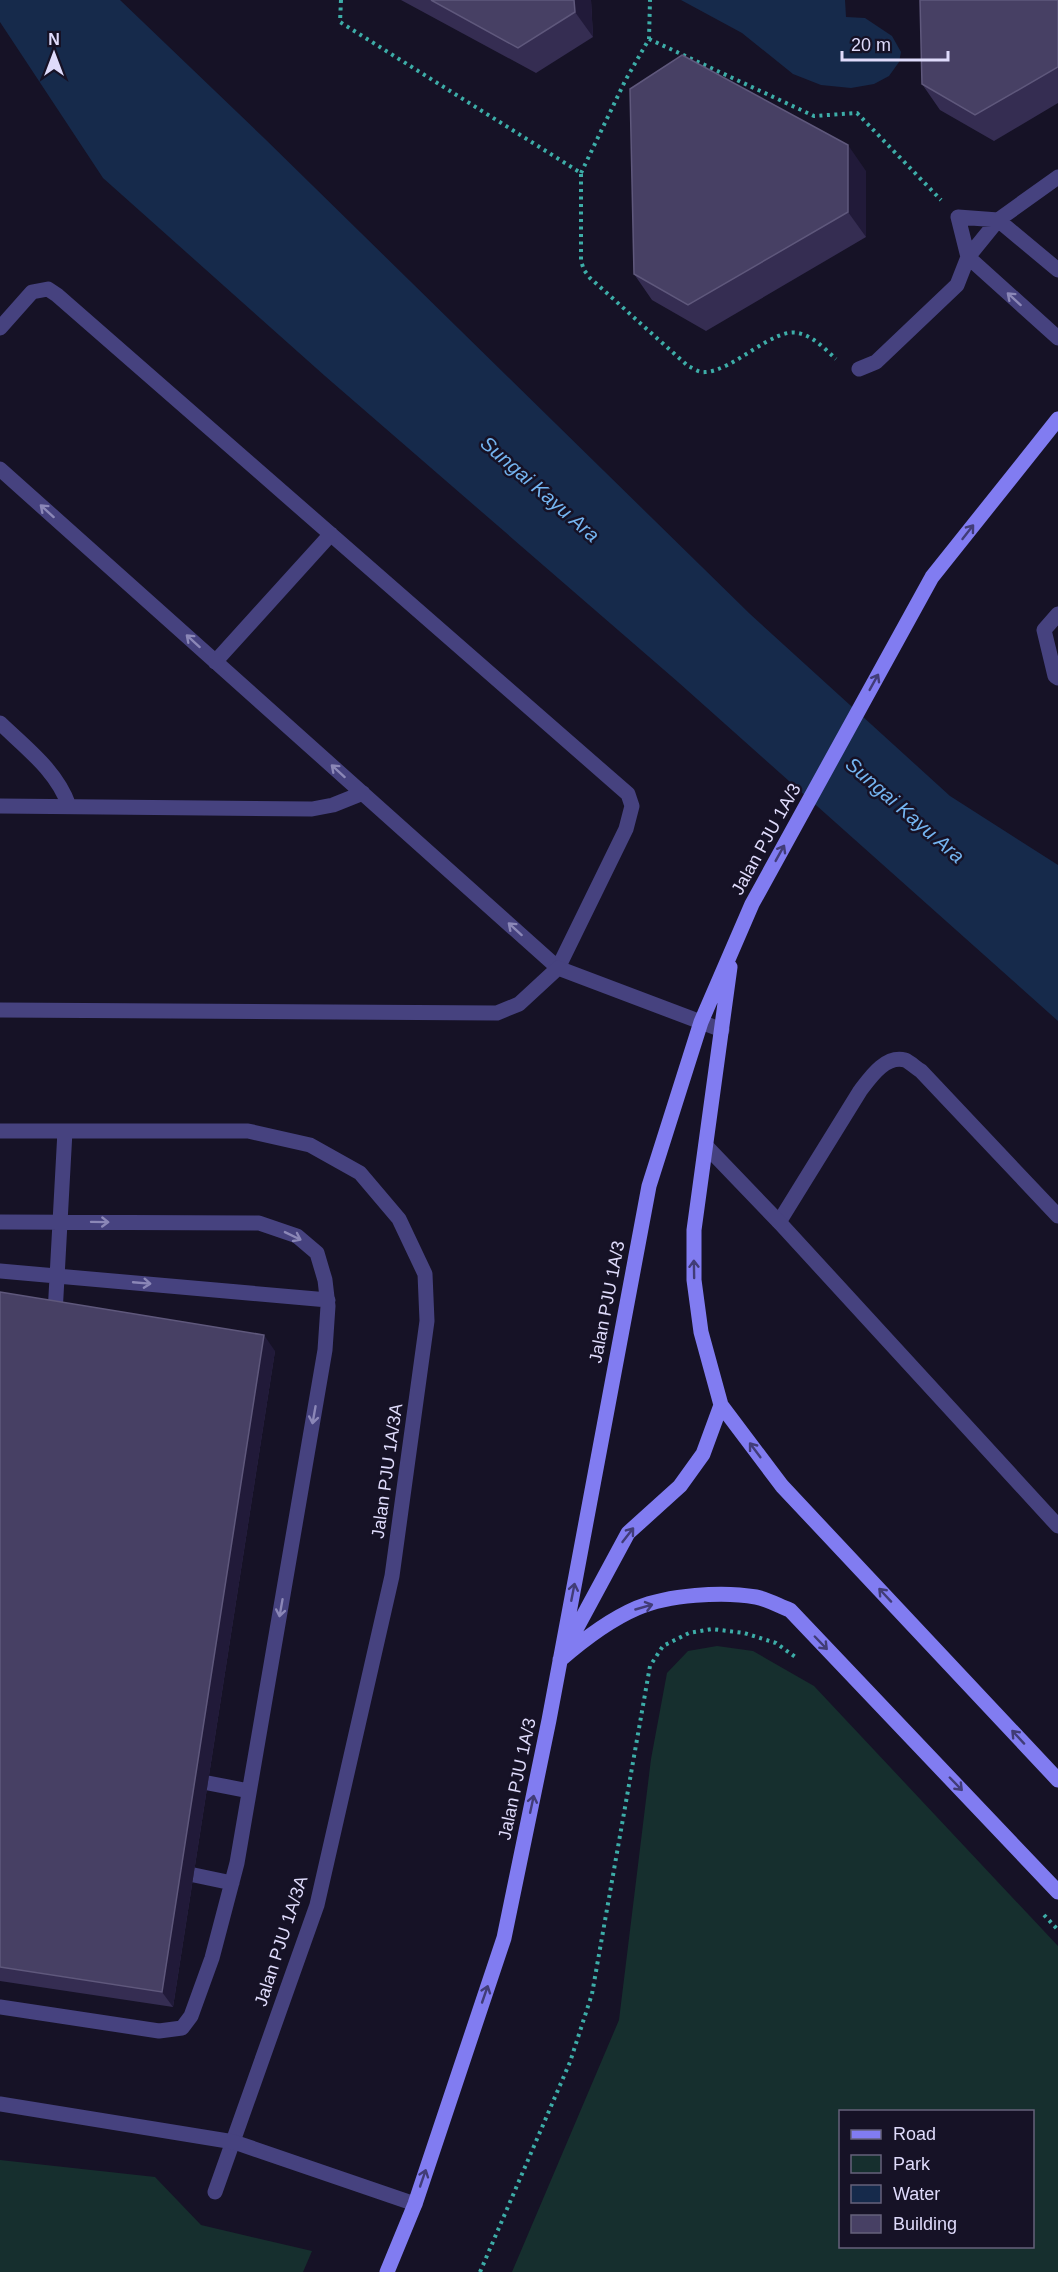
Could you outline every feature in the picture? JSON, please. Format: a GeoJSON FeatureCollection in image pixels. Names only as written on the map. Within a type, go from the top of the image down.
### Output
{"type":"FeatureCollection","features":[{"type":"Feature","properties":{"kind":"street"},"geometry":{"type":"LineString","coordinates":[[859,369],[876,362],[957,285],[968,257],[998,220],[1058,177]]}},
{"type":"Feature","properties":{"kind":"street"},"geometry":{"type":"LineString","coordinates":[[1058,270],[998,220],[958,218],[968,257],[1058,338]]}},
{"type":"Feature","properties":{"kind":"street"},"geometry":{"type":"LineString","coordinates":[[0,328],[32,292],[48,289],[57,294],[628,794],[632,806],[626,829],[558,968],[519,1004],[498,1013],[0,1010]]}},
{"type":"Feature","properties":{"kind":"street","name":"Jalan PJU 1A/3"},"geometry":{"type":"LineString","coordinates":[[387,2272],[415,2204],[504,1938],[560,1660],[649,1186],[701,1022],[752,904],[932,577],[1058,419]]}},
{"type":"Feature","properties":{"kind":"street"},"geometry":{"type":"LineString","coordinates":[[0,469],[558,968],[722,1030]]}},
{"type":"Feature","properties":{"kind":"street"},"geometry":{"type":"LineString","coordinates":[[215,662],[331,534]]}},
{"type":"Feature","properties":{"kind":"street"},"geometry":{"type":"LineString","coordinates":[[1058,614],[1044,630],[1055,676],[1058,678]]}},
{"type":"Feature","properties":{"kind":"street"},"geometry":{"type":"LineString","coordinates":[[0,723],[55,777],[69,806]]}},
{"type":"Feature","properties":{"kind":"street"},"geometry":{"type":"LineString","coordinates":[[0,806],[312,808],[333,805],[363,793]]}},
{"type":"Feature","properties":{"kind":"street"},"geometry":{"type":"LineString","coordinates":[[733,949],[694,1230],[694,1280],[701,1332],[721,1405],[782,1486],[1058,1780]]}},
{"type":"Feature","properties":{"kind":"street"},"geometry":{"type":"LineString","coordinates":[[780,1222],[875,1072],[889,1062],[905,1060],[921,1071],[1058,1216]]}},
{"type":"Feature","properties":{"kind":"street","name":"Jalan PJU 1A/3A"},"geometry":{"type":"LineString","coordinates":[[0,1131],[248,1131],[310,1145],[360,1173],[399,1218],[425,1274],[427,1322],[392,1575],[316,1905],[215,2193]]}},
{"type":"Feature","properties":{"kind":"street"},"geometry":{"type":"LineString","coordinates":[[55,1314],[59,1276],[65,1131]]}},
{"type":"Feature","properties":{"kind":"street"},"geometry":{"type":"LineString","coordinates":[[706,1146],[780,1222],[1058,1526]]}},
{"type":"Feature","properties":{"kind":"street"},"geometry":{"type":"LineString","coordinates":[[0,1222],[259,1223],[297,1236],[317,1253],[326,1280],[328,1300],[325,1350],[232,1883],[212,1958],[191,2016],[182,2028],[159,2031],[0,2007]]}},
{"type":"Feature","properties":{"kind":"street"},"geometry":{"type":"LineString","coordinates":[[0,1271],[328,1300]]}},
{"type":"Feature","properties":{"kind":"street"},"geometry":{"type":"LineString","coordinates":[[560,1660],[628,1533],[680,1486],[703,1454],[721,1405]]}},
{"type":"Feature","properties":{"kind":"street"},"geometry":{"type":"LineString","coordinates":[[560,1660],[589,1635],[637,1608],[688,1596],[724,1594],[757,1597],[790,1610],[1058,1892]]}},
{"type":"Feature","properties":{"kind":"street"},"geometry":{"type":"LineString","coordinates":[[208,1783],[249,1791]]}},
{"type":"Feature","properties":{"kind":"street"},"geometry":{"type":"LineString","coordinates":[[194,1875],[232,1883]]}},
{"type":"Feature","properties":{"kind":"street"},"geometry":{"type":"LineString","coordinates":[[0,2104],[234,2142],[415,2204]]}},
{"type":"Feature","properties":{"kind":"path"},"geometry":{"type":"LineString","coordinates":[[341,0],[340,22],[581,173]]}},
{"type":"Feature","properties":{"kind":"path"},"geometry":{"type":"LineString","coordinates":[[650,0],[649,39],[625,81],[581,173],[581,261],[584,270],[590,278],[688,366],[703,373],[719,369],[780,335],[795,332],[810,337],[842,363],[859,369]]}},
{"type":"Feature","properties":{"kind":"path"},"geometry":{"type":"LineString","coordinates":[[649,39],[814,116],[857,113],[958,218]]}},
{"type":"Feature","properties":{"kind":"path"},"geometry":{"type":"LineString","coordinates":[[480,2272],[566,2071],[592,1994],[650,1666],[663,1646],[689,1633],[712,1629],[744,1633],[776,1643],[801,1662]]}},
{"type":"Feature","properties":{"kind":"path"},"geometry":{"type":"LineString","coordinates":[[1042,1912],[1058,1930]]}},
{"type":"Feature","properties":{"kind":"green space"},"geometry":{"type":"Polygon","coordinates":[[[717,1646],[753,1651],[814,1686],[1058,1946],[1058,2272],[512,2272],[619,2020],[651,1759],[667,1673],[688,1651],[717,1646]]]}},
{"type":"Feature","properties":{"kind":"green space"},"geometry":{"type":"Polygon","coordinates":[[[0,2160],[155,2177],[201,2225],[312,2251],[303,2272],[0,2272],[0,2160]]]}},
{"type":"Feature","properties":{"kind":"water","name":"Sungai Kayu Ara"},"geometry":{"type":"Polygon","coordinates":[[[0,0],[120,0],[750,614],[950,796],[1058,865],[1058,1021],[678,682],[325,376],[103,178],[0,22],[0,0]]]}},
{"type":"Feature","properties":{"kind":"water"},"geometry":{"type":"Polygon","coordinates":[[[681,0],[845,0],[846,17],[865,18],[892,36],[901,52],[899,62],[889,76],[874,84],[851,88],[821,85],[793,74],[742,33],[681,0]]]}},
{"type":"Feature","properties":{"kind":"building"},"geometry":{"type":"Polygon","coordinates":[[[431,0],[574,0],[575,12],[518,48],[431,0]]]}},
{"type":"Feature","properties":{"kind":"building"},"geometry":{"type":"Polygon","coordinates":[[[920,0],[1058,0],[1058,67],[975,115],[922,84],[920,0]]]}},
{"type":"Feature","properties":{"kind":"building"},"geometry":{"type":"Polygon","coordinates":[[[682,55],[848,145],[848,212],[688,305],[634,274],[630,89],[682,55]]]}},
{"type":"Feature","properties":{"kind":"building"},"geometry":{"type":"Polygon","coordinates":[[[0,1292],[264,1335],[162,1992],[0,1967],[0,1292]]]}}]}
